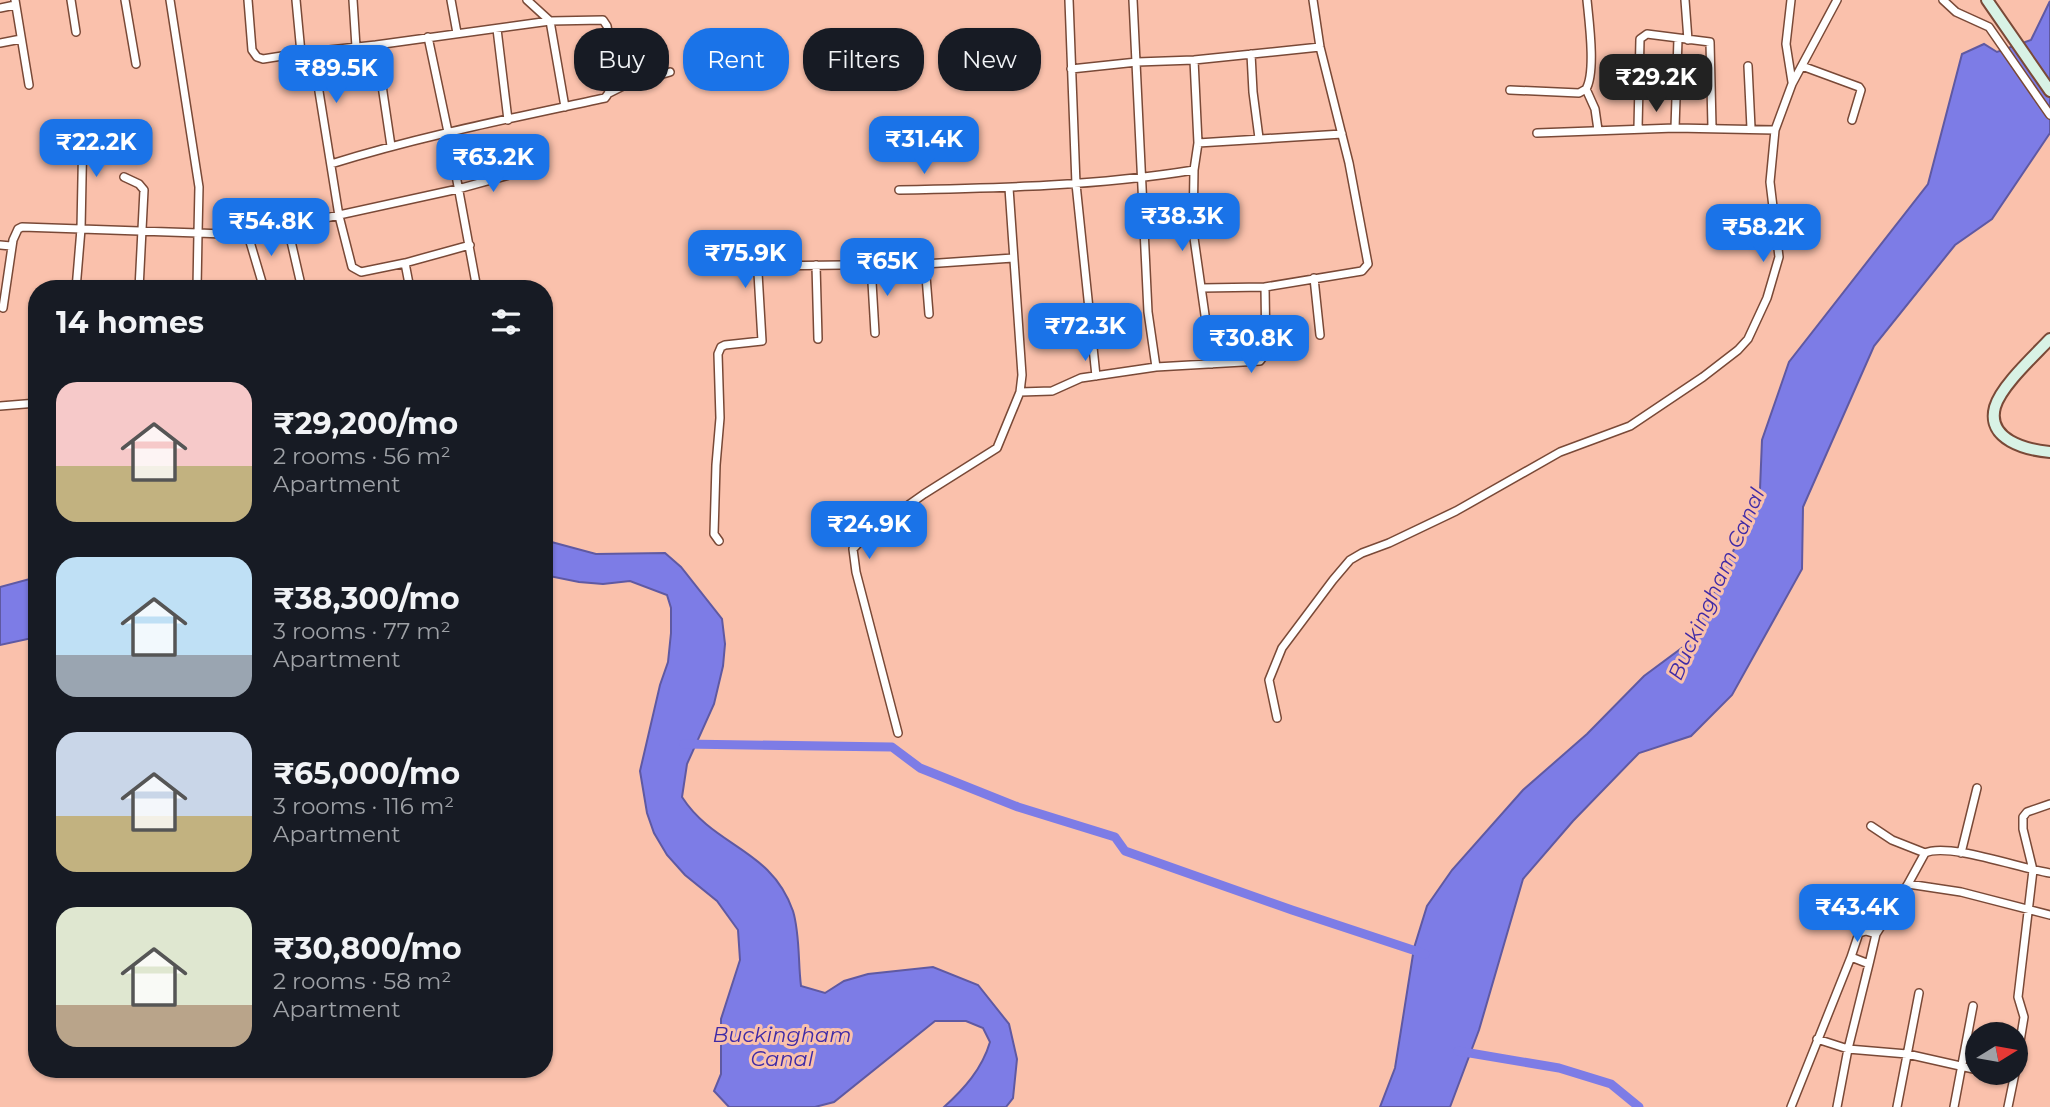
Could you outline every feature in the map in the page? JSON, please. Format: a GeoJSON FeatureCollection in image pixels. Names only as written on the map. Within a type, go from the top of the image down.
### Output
{"type":"FeatureCollection","features":[{"type":"Feature","properties":{"kind":"street"},"geometry":{"type":"LineString","coordinates":[[71,0],[76,32]]}},
{"type":"Feature","properties":{"kind":"street"},"geometry":{"type":"LineString","coordinates":[[125,0],[136,64]]}},
{"type":"Feature","properties":{"kind":"street"},"geometry":{"type":"LineString","coordinates":[[170,0],[199,187],[197,280]]}},
{"type":"Feature","properties":{"kind":"street"},"geometry":{"type":"LineString","coordinates":[[248,0],[253,50],[257,57],[264,60],[550,21],[603,20],[607,26],[611,57],[609,93]]}},
{"type":"Feature","properties":{"kind":"street"},"geometry":{"type":"LineString","coordinates":[[296,0],[301,53],[317,79],[339,216],[352,267],[361,272],[470,245]]}},
{"type":"Feature","properties":{"kind":"street"},"geometry":{"type":"LineString","coordinates":[[353,0],[356,47]]}},
{"type":"Feature","properties":{"kind":"street"},"geometry":{"type":"LineString","coordinates":[[451,0],[457,33]]}},
{"type":"Feature","properties":{"kind":"street"},"geometry":{"type":"LineString","coordinates":[[527,0],[550,21],[565,107]]}},
{"type":"Feature","properties":{"kind":"street"},"geometry":{"type":"LineString","coordinates":[[1069,0],[1076,184],[1096,376]]}},
{"type":"Feature","properties":{"kind":"street"},"geometry":{"type":"LineString","coordinates":[[1133,0],[1148,312],[1156,367]]}},
{"type":"Feature","properties":{"kind":"street"},"geometry":{"type":"LineString","coordinates":[[1202,288],[1265,287],[1362,271],[1368,264],[1342,134],[1320,47],[1313,0]]}},
{"type":"Feature","properties":{"kind":"street"},"geometry":{"type":"LineString","coordinates":[[1510,90],[1579,93],[1586,89],[1590,80],[1587,0]]}},
{"type":"Feature","properties":{"kind":"street"},"geometry":{"type":"LineString","coordinates":[[1685,0],[1688,40]]}},
{"type":"Feature","properties":{"kind":"street"},"geometry":{"type":"LineString","coordinates":[[1791,0],[1786,44],[1793,84]]}},
{"type":"Feature","properties":{"kind":"street"},"geometry":{"type":"LineString","coordinates":[[1277,718],[1269,680],[1282,648],[1350,560],[1455,511],[1560,452],[1630,426],[1703,377],[1748,339],[1767,298],[1779,257],[1770,182],[1775,130],[1793,84],[1837,0]]}},
{"type":"Feature","properties":{"kind":"street"},"geometry":{"type":"LineString","coordinates":[[1943,0],[1956,12],[1985,23],[1993,31],[2050,115]]}},
{"type":"Feature","properties":{"kind":"street"},"geometry":{"type":"LineString","coordinates":[[1987,0],[2050,91]]}},
{"type":"Feature","properties":{"kind":"street"},"geometry":{"type":"LineString","coordinates":[[0,8],[15,2],[29,85]]}},
{"type":"Feature","properties":{"kind":"street"},"geometry":{"type":"LineString","coordinates":[[497,29],[508,120]]}},
{"type":"Feature","properties":{"kind":"street"},"geometry":{"type":"LineString","coordinates":[[1638,128],[1640,39],[1647,34],[1707,40],[1712,46],[1712,127]]}},
{"type":"Feature","properties":{"kind":"street"},"geometry":{"type":"LineString","coordinates":[[428,37],[476,280]]}},
{"type":"Feature","properties":{"kind":"street"},"geometry":{"type":"LineString","coordinates":[[0,43],[21,39]]}},
{"type":"Feature","properties":{"kind":"street"},"geometry":{"type":"LineString","coordinates":[[1675,128],[1678,39]]}},
{"type":"Feature","properties":{"kind":"street"},"geometry":{"type":"LineString","coordinates":[[376,45],[391,146]]}},
{"type":"Feature","properties":{"kind":"street"},"geometry":{"type":"LineString","coordinates":[[1071,69],[1320,47]]}},
{"type":"Feature","properties":{"kind":"street"},"geometry":{"type":"LineString","coordinates":[[1251,54],[1259,138]]}},
{"type":"Feature","properties":{"kind":"street"},"geometry":{"type":"LineString","coordinates":[[1194,60],[1198,143],[1194,170],[1193,231],[1212,364]]}},
{"type":"Feature","properties":{"kind":"street"},"geometry":{"type":"LineString","coordinates":[[1748,66],[1751,128]]}},
{"type":"Feature","properties":{"kind":"street"},"geometry":{"type":"LineString","coordinates":[[1802,66],[1860,87],[1852,120]]}},
{"type":"Feature","properties":{"kind":"street"},"geometry":{"type":"LineString","coordinates":[[331,164],[448,132],[604,98],[625,85],[670,72]]}},
{"type":"Feature","properties":{"kind":"street"},"geometry":{"type":"LineString","coordinates":[[1586,89],[1595,108],[1598,131]]}},
{"type":"Feature","properties":{"kind":"street"},"geometry":{"type":"LineString","coordinates":[[77,280],[81,229],[83,128]]}},
{"type":"Feature","properties":{"kind":"street"},"geometry":{"type":"LineString","coordinates":[[1537,134],[1638,128],[1775,130]]}},
{"type":"Feature","properties":{"kind":"street"},"geometry":{"type":"LineString","coordinates":[[1198,143],[1342,134]]}},
{"type":"Feature","properties":{"kind":"street"},"geometry":{"type":"LineString","coordinates":[[899,190],[1076,184],[1141,179],[1194,170]]}},
{"type":"Feature","properties":{"kind":"street"},"geometry":{"type":"LineString","coordinates":[[3,308],[11,246],[15,232],[22,227],[248,235],[458,189],[520,172]]}},
{"type":"Feature","properties":{"kind":"street"},"geometry":{"type":"LineString","coordinates":[[124,177],[139,184],[144,190],[140,280]]}},
{"type":"Feature","properties":{"kind":"street"},"geometry":{"type":"LineString","coordinates":[[898,733],[856,572],[853,549],[866,535],[998,448],[1020,392],[1022,375],[1009,188]]}},
{"type":"Feature","properties":{"kind":"street"},"geometry":{"type":"LineString","coordinates":[[288,228],[300,280]]}},
{"type":"Feature","properties":{"kind":"street"},"geometry":{"type":"LineString","coordinates":[[248,235],[261,280]]}},
{"type":"Feature","properties":{"kind":"street"},"geometry":{"type":"LineString","coordinates":[[0,245],[11,246]]}},
{"type":"Feature","properties":{"kind":"street"},"geometry":{"type":"LineString","coordinates":[[719,541],[714,534],[720,418],[719,350],[725,345],[762,341],[758,273],[762,266],[925,264],[1013,258]]}},
{"type":"Feature","properties":{"kind":"street"},"geometry":{"type":"LineString","coordinates":[[405,263],[408,280]]}},
{"type":"Feature","properties":{"kind":"street"},"geometry":{"type":"LineString","coordinates":[[925,264],[929,314]]}},
{"type":"Feature","properties":{"kind":"street"},"geometry":{"type":"LineString","coordinates":[[816,265],[818,339]]}},
{"type":"Feature","properties":{"kind":"street"},"geometry":{"type":"LineString","coordinates":[[871,265],[875,333]]}},
{"type":"Feature","properties":{"kind":"street"},"geometry":{"type":"LineString","coordinates":[[1314,278],[1320,335]]}},
{"type":"Feature","properties":{"kind":"street"},"geometry":{"type":"LineString","coordinates":[[1020,392],[1052,391],[1081,378],[1156,367],[1260,360],[1264,358],[1265,287]]}},
{"type":"Feature","properties":{"kind":"street"},"geometry":{"type":"LineString","coordinates":[[2050,339],[2007,387],[1995,408],[1996,425],[2003,437],[2029,450],[2050,452]]}},
{"type":"Feature","properties":{"kind":"street"},"geometry":{"type":"LineString","coordinates":[[0,406],[28,404]]}},
{"type":"Feature","properties":{"kind":"street"},"geometry":{"type":"LineString","coordinates":[[1961,853],[1977,788]]}},
{"type":"Feature","properties":{"kind":"street"},"geometry":{"type":"LineString","coordinates":[[2023,1022],[2018,997],[2033,870],[2023,829],[2023,817],[2027,812],[2050,804]]}},
{"type":"Feature","properties":{"kind":"street"},"geometry":{"type":"LineString","coordinates":[[1871,826],[1892,840],[1925,853],[1937,850],[1961,853],[2050,873]]}},
{"type":"Feature","properties":{"kind":"street"},"geometry":{"type":"LineString","coordinates":[[1837,1107],[1876,934],[1925,853]]}},
{"type":"Feature","properties":{"kind":"street"},"geometry":{"type":"LineString","coordinates":[[1908,884],[1961,892],[2050,915]]}},
{"type":"Feature","properties":{"kind":"street"},"geometry":{"type":"LineString","coordinates":[[1791,1107],[1859,933],[1866,931],[1876,934]]}},
{"type":"Feature","properties":{"kind":"street"},"geometry":{"type":"LineString","coordinates":[[1851,957],[1869,964]]}},
{"type":"Feature","properties":{"kind":"street"},"geometry":{"type":"LineString","coordinates":[[1897,1107],[1919,993]]}},
{"type":"Feature","properties":{"kind":"street"},"geometry":{"type":"LineString","coordinates":[[1954,1107],[1973,1006]]}},
{"type":"Feature","properties":{"kind":"street"},"geometry":{"type":"LineString","coordinates":[[1817,1039],[1848,1049],[1907,1054],[1965,1068]]}},
{"type":"Feature","properties":{"kind":"street"},"geometry":{"type":"LineString","coordinates":[[2008,1107],[2013,1085]]}},
{"type":"Feature","properties":{"kind":"water","name":"Buckingham Canal"},"geometry":{"type":"Polygon","coordinates":[[[2050,1],[2050,133],[1992,219],[1955,245],[1874,346],[1803,507],[1802,569],[1732,695],[1691,736],[1639,753],[1573,821],[1523,879],[1479,1030],[1450,1107],[1380,1107],[1395,1068],[1414,948],[1427,906],[1452,870],[1523,790],[1587,734],[1644,676],[1683,647],[1719,584],[1760,489],[1762,440],[1789,362],[1928,184],[1962,54],[1984,44],[1997,52],[2031,40],[2050,1]]]}},
{"type":"Feature","properties":{"kind":"water","name":"Buckingham Canal"},"geometry":{"type":"Polygon","coordinates":[[[553,542],[596,554],[665,553],[681,567],[722,619],[725,644],[714,704],[687,764],[682,797],[710,827],[757,861],[783,890],[795,920],[801,986],[825,993],[844,981],[868,974],[933,967],[978,985],[1009,1024],[1017,1059],[1013,1098],[1006,1107],[944,1107],[972,1078],[990,1042],[983,1028],[966,1021],[935,1021],[834,1102],[815,1107],[729,1107],[714,1091],[721,1074],[721,1019],[740,960],[738,930],[717,901],[685,875],[667,855],[654,833],[647,813],[640,771],[668,662],[671,608],[667,595],[630,581],[603,584],[553,577],[553,542]]]}},
{"type":"Feature","properties":{"kind":"water"},"geometry":{"type":"Polygon","coordinates":[[[28,579],[28,639],[0,645],[0,587],[28,579]]]}},
{"type":"Feature","properties":{"kind":"waterway"},"geometry":{"type":"LineString","coordinates":[[684,744],[892,747],[920,768],[1018,807],[1115,837],[1125,851],[1425,954]]}},
{"type":"Feature","properties":{"kind":"waterway"},"geometry":{"type":"LineString","coordinates":[[1458,1051],[1559,1068],[1611,1084],[1639,1107]]}}]}
